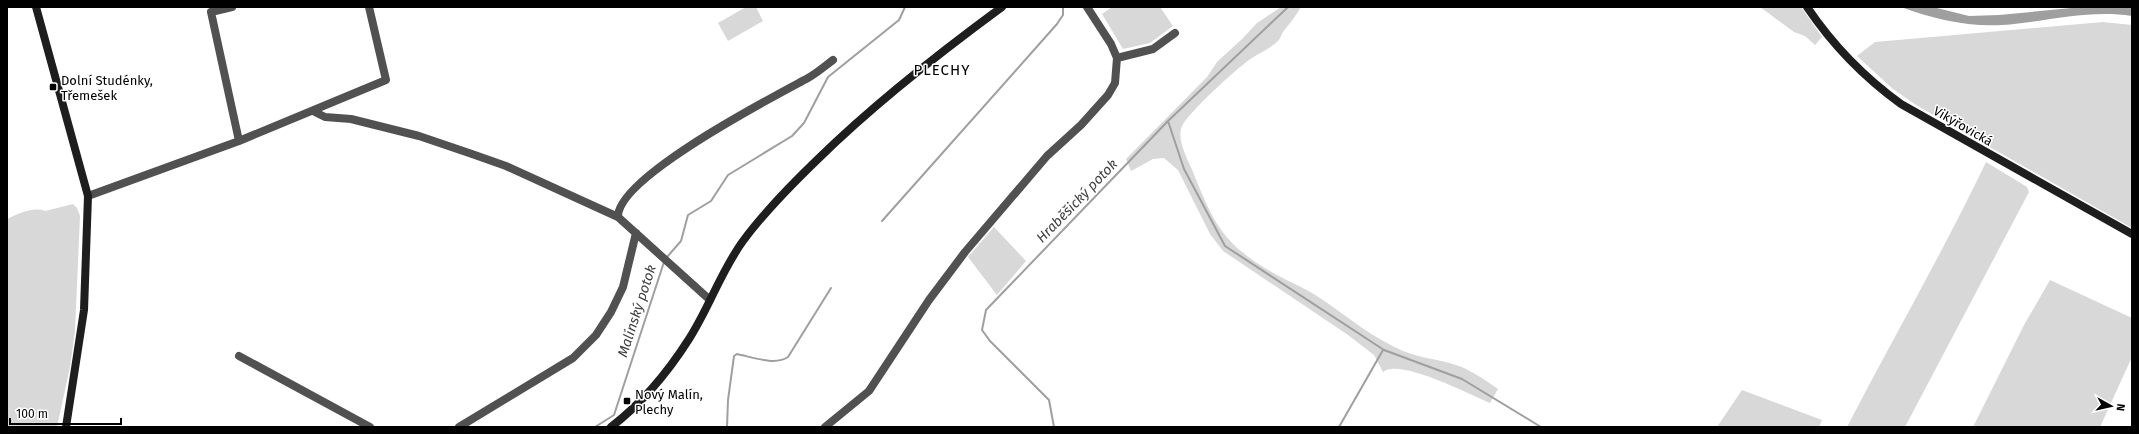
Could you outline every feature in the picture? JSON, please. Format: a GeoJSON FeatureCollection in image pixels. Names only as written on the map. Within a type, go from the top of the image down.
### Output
{"type":"FeatureCollection","features":[{"type":"Feature","properties":{"kind":"street"},"geometry":{"type":"LineString","coordinates":[[36,7],[88,196],[84,310],[66,427]]}},
{"type":"Feature","properties":{"kind":"street"},"geometry":{"type":"LineString","coordinates":[[232,7],[211,12],[239,141]]}},
{"type":"Feature","properties":{"kind":"street"},"geometry":{"type":"LineString","coordinates":[[88,196],[239,141],[386,80],[369,7]]}},
{"type":"Feature","properties":{"kind":"street"},"geometry":{"type":"LineString","coordinates":[[611,427],[628,414],[664,374],[689,339],[742,242],[779,196],[857,121],[946,48],[1002,7]]}},
{"type":"Feature","properties":{"kind":"street"},"geometry":{"type":"LineString","coordinates":[[825,427],[869,391],[929,300],[965,252],[1047,156],[1081,125],[1108,95],[1115,83],[1117,58],[1111,44],[1087,7]]}},
{"type":"Feature","properties":{"kind":"street","name":"Vikýřovická"},"geometry":{"type":"LineString","coordinates":[[1807,7],[1824,31],[1869,78],[1896,100],[2015,170],[2132,234]]}},
{"type":"Feature","properties":{"kind":"street"},"geometry":{"type":"LineString","coordinates":[[1117,58],[1153,49],[1175,33]]}},
{"type":"Feature","properties":{"kind":"street"},"geometry":{"type":"LineString","coordinates":[[618,217],[618,209],[634,188],[664,165],[740,114],[810,77],[833,60]]}},
{"type":"Feature","properties":{"kind":"street"},"geometry":{"type":"LineString","coordinates":[[313,111],[325,117],[352,119],[419,136],[464,151],[506,166],[618,217],[710,300]]}},
{"type":"Feature","properties":{"kind":"street"},"geometry":{"type":"LineString","coordinates":[[459,427],[573,358],[596,335],[611,312],[623,287],[636,234]]}},
{"type":"Feature","properties":{"kind":"street"},"geometry":{"type":"LineString","coordinates":[[239,356],[370,427]]}},
{"type":"Feature","properties":{"kind":"shaded area"},"geometry":{"type":"Polygon","coordinates":[[[746,7],[756,7],[763,21],[728,41],[718,23],[746,7]]]}},
{"type":"Feature","properties":{"kind":"shaded area"},"geometry":{"type":"Polygon","coordinates":[[[1112,7],[1160,7],[1173,26],[1150,43],[1123,49],[1102,14],[1112,7]]]}},
{"type":"Feature","properties":{"kind":"shaded area"},"geometry":{"type":"Polygon","coordinates":[[[1281,7],[1301,7],[1278,41],[1242,65],[1193,111],[1182,126],[1180,137],[1183,149],[1208,207],[1224,233],[1233,244],[1259,265],[1318,296],[1392,346],[1422,357],[1456,365],[1478,376],[1498,389],[1490,403],[1435,379],[1419,374],[1404,370],[1392,369],[1383,372],[1374,355],[1348,335],[1223,251],[1210,234],[1178,170],[1164,158],[1153,159],[1131,171],[1126,159],[1207,77],[1217,62],[1257,23],[1281,7]]]}},
{"type":"Feature","properties":{"kind":"shaded area"},"geometry":{"type":"Polygon","coordinates":[[[1760,7],[1801,7],[1822,37],[1815,45],[1805,36],[1794,32],[1760,7]]]}},
{"type":"Feature","properties":{"kind":"shaded area"},"geometry":{"type":"Polygon","coordinates":[[[1901,7],[1933,7],[1969,16],[1999,15],[2082,7],[2132,7],[2132,16],[2099,14],[2002,25],[1976,25],[1926,15],[1901,7]]]}},
{"type":"Feature","properties":{"kind":"shaded area"},"geometry":{"type":"Polygon","coordinates":[[[2103,22],[2132,25],[2132,228],[1916,105],[1893,89],[1857,56],[1875,42],[2103,22]]]}},
{"type":"Feature","properties":{"kind":"shaded area"},"geometry":{"type":"Polygon","coordinates":[[[1986,162],[2027,187],[2029,192],[1905,427],[1847,427],[1953,229],[1986,162]]]}},
{"type":"Feature","properties":{"kind":"shaded area"},"geometry":{"type":"Polygon","coordinates":[[[73,204],[77,208],[80,216],[75,331],[70,367],[57,427],[7,427],[7,219],[31,210],[36,209],[45,211],[73,204]]]}},
{"type":"Feature","properties":{"kind":"shaded area"},"geometry":{"type":"Polygon","coordinates":[[[994,227],[1026,261],[997,295],[968,257],[994,227]]]}},
{"type":"Feature","properties":{"kind":"shaded area"},"geometry":{"type":"Polygon","coordinates":[[[2050,280],[2132,318],[2132,357],[2100,427],[1973,427],[2024,325],[2050,280]]]}},
{"type":"Feature","properties":{"kind":"shaded area"},"geometry":{"type":"Polygon","coordinates":[[[1742,390],[1822,420],[1819,427],[1717,427],[1742,390]]]}},
{"type":"Feature","properties":{"kind":"waterway","name":"Malínský potok"},"geometry":{"type":"LineString","coordinates":[[667,257],[681,241],[688,215],[711,201],[728,175],[792,136],[804,123],[828,77],[899,20],[905,7]]}},
{"type":"Feature","properties":{"kind":"waterway"},"geometry":{"type":"LineString","coordinates":[[882,221],[1057,24],[1063,15],[1063,7]]}},
{"type":"Feature","properties":{"kind":"waterway","name":"Hraběšický potok"},"geometry":{"type":"LineString","coordinates":[[1054,427],[1049,400],[990,341],[982,330],[986,310],[1168,121],[1288,7]]}},
{"type":"Feature","properties":{"kind":"waterway"},"geometry":{"type":"LineString","coordinates":[[1168,121],[1184,169],[1225,246],[1384,350],[1462,379],[1541,427]]}},
{"type":"Feature","properties":{"kind":"waterway","name":"Malínský potok"},"geometry":{"type":"LineString","coordinates":[[595,427],[614,415],[664,262]]}},
{"type":"Feature","properties":{"kind":"waterway"},"geometry":{"type":"LineString","coordinates":[[727,427],[728,400],[734,356],[737,354],[770,361],[783,360],[788,357],[831,288]]}},
{"type":"Feature","properties":{"kind":"waterway"},"geometry":{"type":"LineString","coordinates":[[1339,427],[1383,350]]}},
{"type":"Feature","properties":{"kind":"place","name":"Dolní Studénky, Třemešek"},"geometry":{"type":"Point","coordinates":[53,87]}},
{"type":"Feature","properties":{"kind":"place","name":"Nový Malín, Plechy"},"geometry":{"type":"Point","coordinates":[627,401]}},
{"type":"Feature","properties":{"kind":"district","name":"PLECHY"},"geometry":{"type":"Point","coordinates":[942,70]}}]}
